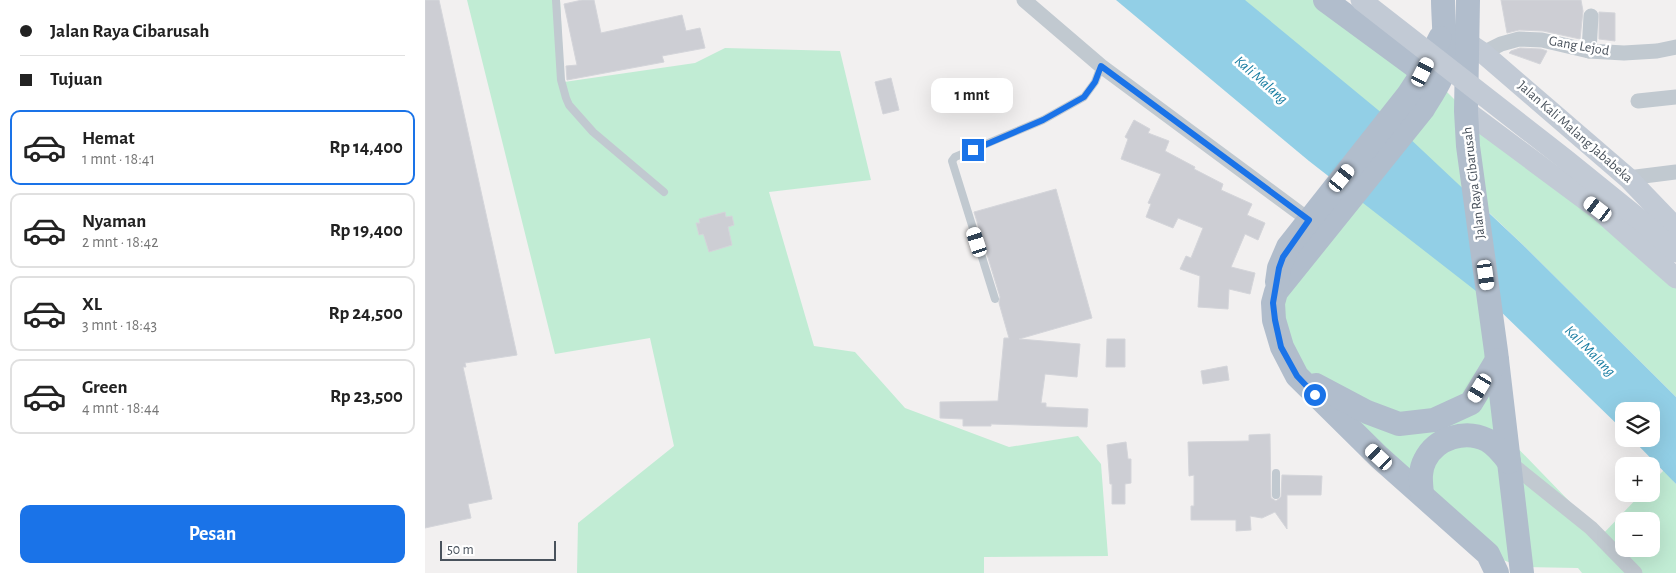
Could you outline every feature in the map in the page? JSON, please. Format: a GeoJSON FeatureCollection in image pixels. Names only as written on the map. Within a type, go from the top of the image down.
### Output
{"type":"FeatureCollection","features":[{"type":"Feature","properties":{"kind":"main road"},"geometry":{"type":"LineString","coordinates":[[1325,0],[1423,72]]}},
{"type":"Feature","properties":{"kind":"main road"},"geometry":{"type":"LineString","coordinates":[[1361,0],[1565,159],[1644,223],[1676,252]]}},
{"type":"Feature","properties":{"kind":"main road","name":"Jalan Raya Cibarusah"},"geometry":{"type":"LineString","coordinates":[[1468,0],[1476,48],[1466,111],[1468,146],[1497,360],[1521,573]]}},
{"type":"Feature","properties":{"kind":"main road"},"geometry":{"type":"LineString","coordinates":[[1415,102],[1423,72],[1439,40],[1441,9]]}},
{"type":"Feature","properties":{"kind":"main road"},"geometry":{"type":"LineString","coordinates":[[1275,292],[1336,201],[1415,102],[1441,76],[1444,53],[1441,9]]}},
{"type":"Feature","properties":{"kind":"main road","name":"Jalan Kali Malang Jababeka"},"geometry":{"type":"LineString","coordinates":[[1476,48],[1628,178],[1676,228]]}},
{"type":"Feature","properties":{"kind":"main road"},"geometry":{"type":"LineString","coordinates":[[1466,111],[1598,209],[1676,278]]}},
{"type":"Feature","properties":{"kind":"main road"},"geometry":{"type":"LineString","coordinates":[[1598,209],[1628,178]]}},
{"type":"Feature","properties":{"kind":"main road"},"geometry":{"type":"LineString","coordinates":[[1336,201],[1309,220],[1283,257],[1279,268],[1273,303],[1281,347],[1296,375],[1360,439],[1487,554],[1497,573]]}},
{"type":"Feature","properties":{"kind":"main road"},"geometry":{"type":"LineString","coordinates":[[1296,375],[1367,412],[1399,424],[1434,420],[1471,403],[1497,360]]}},
{"type":"Feature","properties":{"kind":"main road"},"geometry":{"type":"LineString","coordinates":[[1422,494],[1420,477],[1425,460],[1436,446],[1452,437],[1470,435],[1487,440],[1509,462]]}},
{"type":"Feature","properties":{"kind":"street"},"geometry":{"type":"LineString","coordinates":[[1024,0],[1101,66],[1309,220]]}},
{"type":"Feature","properties":{"kind":"street"},"geometry":{"type":"LineString","coordinates":[[1589,51],[1591,16]]}},
{"type":"Feature","properties":{"kind":"street","name":"Gang Lejod"},"geometry":{"type":"LineString","coordinates":[[1476,48],[1519,40],[1543,40],[1589,51],[1632,53],[1676,47]]}},
{"type":"Feature","properties":{"kind":"street"},"geometry":{"type":"LineString","coordinates":[[1638,101],[1676,98]]}},
{"type":"Feature","properties":{"kind":"street"},"geometry":{"type":"LineString","coordinates":[[1628,178],[1676,172]]}},
{"type":"Feature","properties":{"kind":"street"},"geometry":{"type":"LineString","coordinates":[[1509,462],[1591,528],[1635,573]]}},
{"type":"Feature","properties":{"kind":"lane"},"geometry":{"type":"LineString","coordinates":[[556,0],[561,80],[565,98],[593,132],[664,192]]}},
{"type":"Feature","properties":{"kind":"lane"},"geometry":{"type":"LineString","coordinates":[[995,299],[952,162],[955,157],[1043,120],[1084,97],[1095,82],[1101,66]]}},
{"type":"Feature","properties":{"kind":"lane"},"geometry":{"type":"LineString","coordinates":[[1276,495],[1277,473]]}},
{"type":"Feature","properties":{"kind":"green space"},"geometry":{"type":"Polygon","coordinates":[[[467,0],[560,0],[564,82],[695,63],[725,48],[840,51],[871,180],[769,192],[814,346],[855,352],[905,408],[1009,447],[1078,436],[1101,464],[1108,556],[984,557],[984,573],[577,573],[578,523],[674,446],[650,338],[555,354],[467,0]]]}},
{"type":"Feature","properties":{"kind":"green space"},"geometry":{"type":"Polygon","coordinates":[[[1244,0],[1325,0],[1438,83],[1466,111],[1676,278],[1676,397],[1478,202],[1506,436],[1602,535],[1615,521],[1615,557],[1660,557],[1660,512],[1624,512],[1633,502],[1660,502],[1660,474],[1664,470],[1676,484],[1676,573],[1582,573],[1578,568],[1521,567],[1488,554],[1315,395],[1273,303],[1387,121],[1244,0]]]}},
{"type":"Feature","properties":{"kind":"water","name":"Kali Malang"},"geometry":{"type":"Polygon","coordinates":[[[1116,0],[1245,0],[1389,119],[1523,245],[1676,397],[1676,484],[1660,468],[1660,457],[1650,457],[1640,447],[1660,447],[1660,402],[1615,402],[1615,422],[1494,305],[1309,161],[1116,0]]]}},
{"type":"Feature","properties":{"kind":"building"},"geometry":{"type":"Polygon","coordinates":[[[425,0],[439,0],[517,355],[465,363],[466,367],[463,367],[492,499],[468,504],[471,518],[425,528],[425,0]]]}},
{"type":"Feature","properties":{"kind":"building"},"geometry":{"type":"Polygon","coordinates":[[[582,0],[594,0],[601,33],[682,15],[686,31],[700,28],[705,48],[662,56],[664,62],[567,80],[566,66],[577,65],[564,4],[582,0]]]}},
{"type":"Feature","properties":{"kind":"building"},"geometry":{"type":"Polygon","coordinates":[[[1501,0],[1581,0],[1583,11],[1580,39],[1543,31],[1519,30],[1507,33],[1501,0]]]}},
{"type":"Feature","properties":{"kind":"building"},"geometry":{"type":"Polygon","coordinates":[[[1599,12],[1615,13],[1615,41],[1599,39],[1599,12]]]}},
{"type":"Feature","properties":{"kind":"building"},"geometry":{"type":"Polygon","coordinates":[[[1520,48],[1547,51],[1540,64],[1509,53],[1520,48]]]}},
{"type":"Feature","properties":{"kind":"building"},"geometry":{"type":"Polygon","coordinates":[[[891,78],[899,110],[883,114],[875,82],[891,78]]]}},
{"type":"Feature","properties":{"kind":"building"},"geometry":{"type":"Polygon","coordinates":[[[1134,120],[1150,129],[1148,133],[1169,141],[1165,151],[1223,184],[1221,190],[1252,204],[1247,215],[1265,223],[1258,240],[1245,234],[1231,267],[1255,273],[1250,294],[1229,289],[1228,309],[1198,307],[1200,276],[1180,269],[1186,256],[1191,258],[1203,228],[1178,218],[1173,228],[1146,217],[1151,204],[1148,203],[1161,174],[1121,159],[1128,139],[1125,137],[1134,120]]]}},
{"type":"Feature","properties":{"kind":"building"},"geometry":{"type":"Polygon","coordinates":[[[1056,189],[1092,318],[1019,339],[1080,344],[1077,377],[1045,374],[1041,403],[1046,403],[1046,407],[1088,409],[1087,427],[991,424],[991,426],[963,426],[963,419],[940,418],[940,402],[998,401],[1004,338],[1009,338],[999,303],[1000,297],[974,212],[1056,189]]]}},
{"type":"Feature","properties":{"kind":"building"},"geometry":{"type":"Polygon","coordinates":[[[725,212],[726,217],[732,216],[734,225],[728,227],[732,245],[709,252],[703,234],[699,235],[696,223],[700,223],[699,219],[725,212]]]}},
{"type":"Feature","properties":{"kind":"building"},"geometry":{"type":"Polygon","coordinates":[[[1107,339],[1125,339],[1125,367],[1106,367],[1107,339]]]}},
{"type":"Feature","properties":{"kind":"building"},"geometry":{"type":"Polygon","coordinates":[[[1227,366],[1229,380],[1203,384],[1201,371],[1227,366]]]}},
{"type":"Feature","properties":{"kind":"building"},"geometry":{"type":"Polygon","coordinates":[[[1270,434],[1271,498],[1276,501],[1281,497],[1282,475],[1322,476],[1321,495],[1287,495],[1287,529],[1275,512],[1262,518],[1250,516],[1251,530],[1236,531],[1236,520],[1191,520],[1191,506],[1194,506],[1194,475],[1189,476],[1188,442],[1249,441],[1249,435],[1270,434]]]}},
{"type":"Feature","properties":{"kind":"building"},"geometry":{"type":"Polygon","coordinates":[[[1126,442],[1128,459],[1131,459],[1131,483],[1125,484],[1125,504],[1112,504],[1112,484],[1110,484],[1107,445],[1126,442]]]}},
{"type":"Feature","properties":{"kind":"route"},"geometry":{"type":"LineString","coordinates":[[973,150],[1043,120],[1084,97],[1095,82],[1101,66],[1309,220],[1283,257],[1279,268],[1273,303],[1281,347],[1297,376],[1315,395]]}}]}
